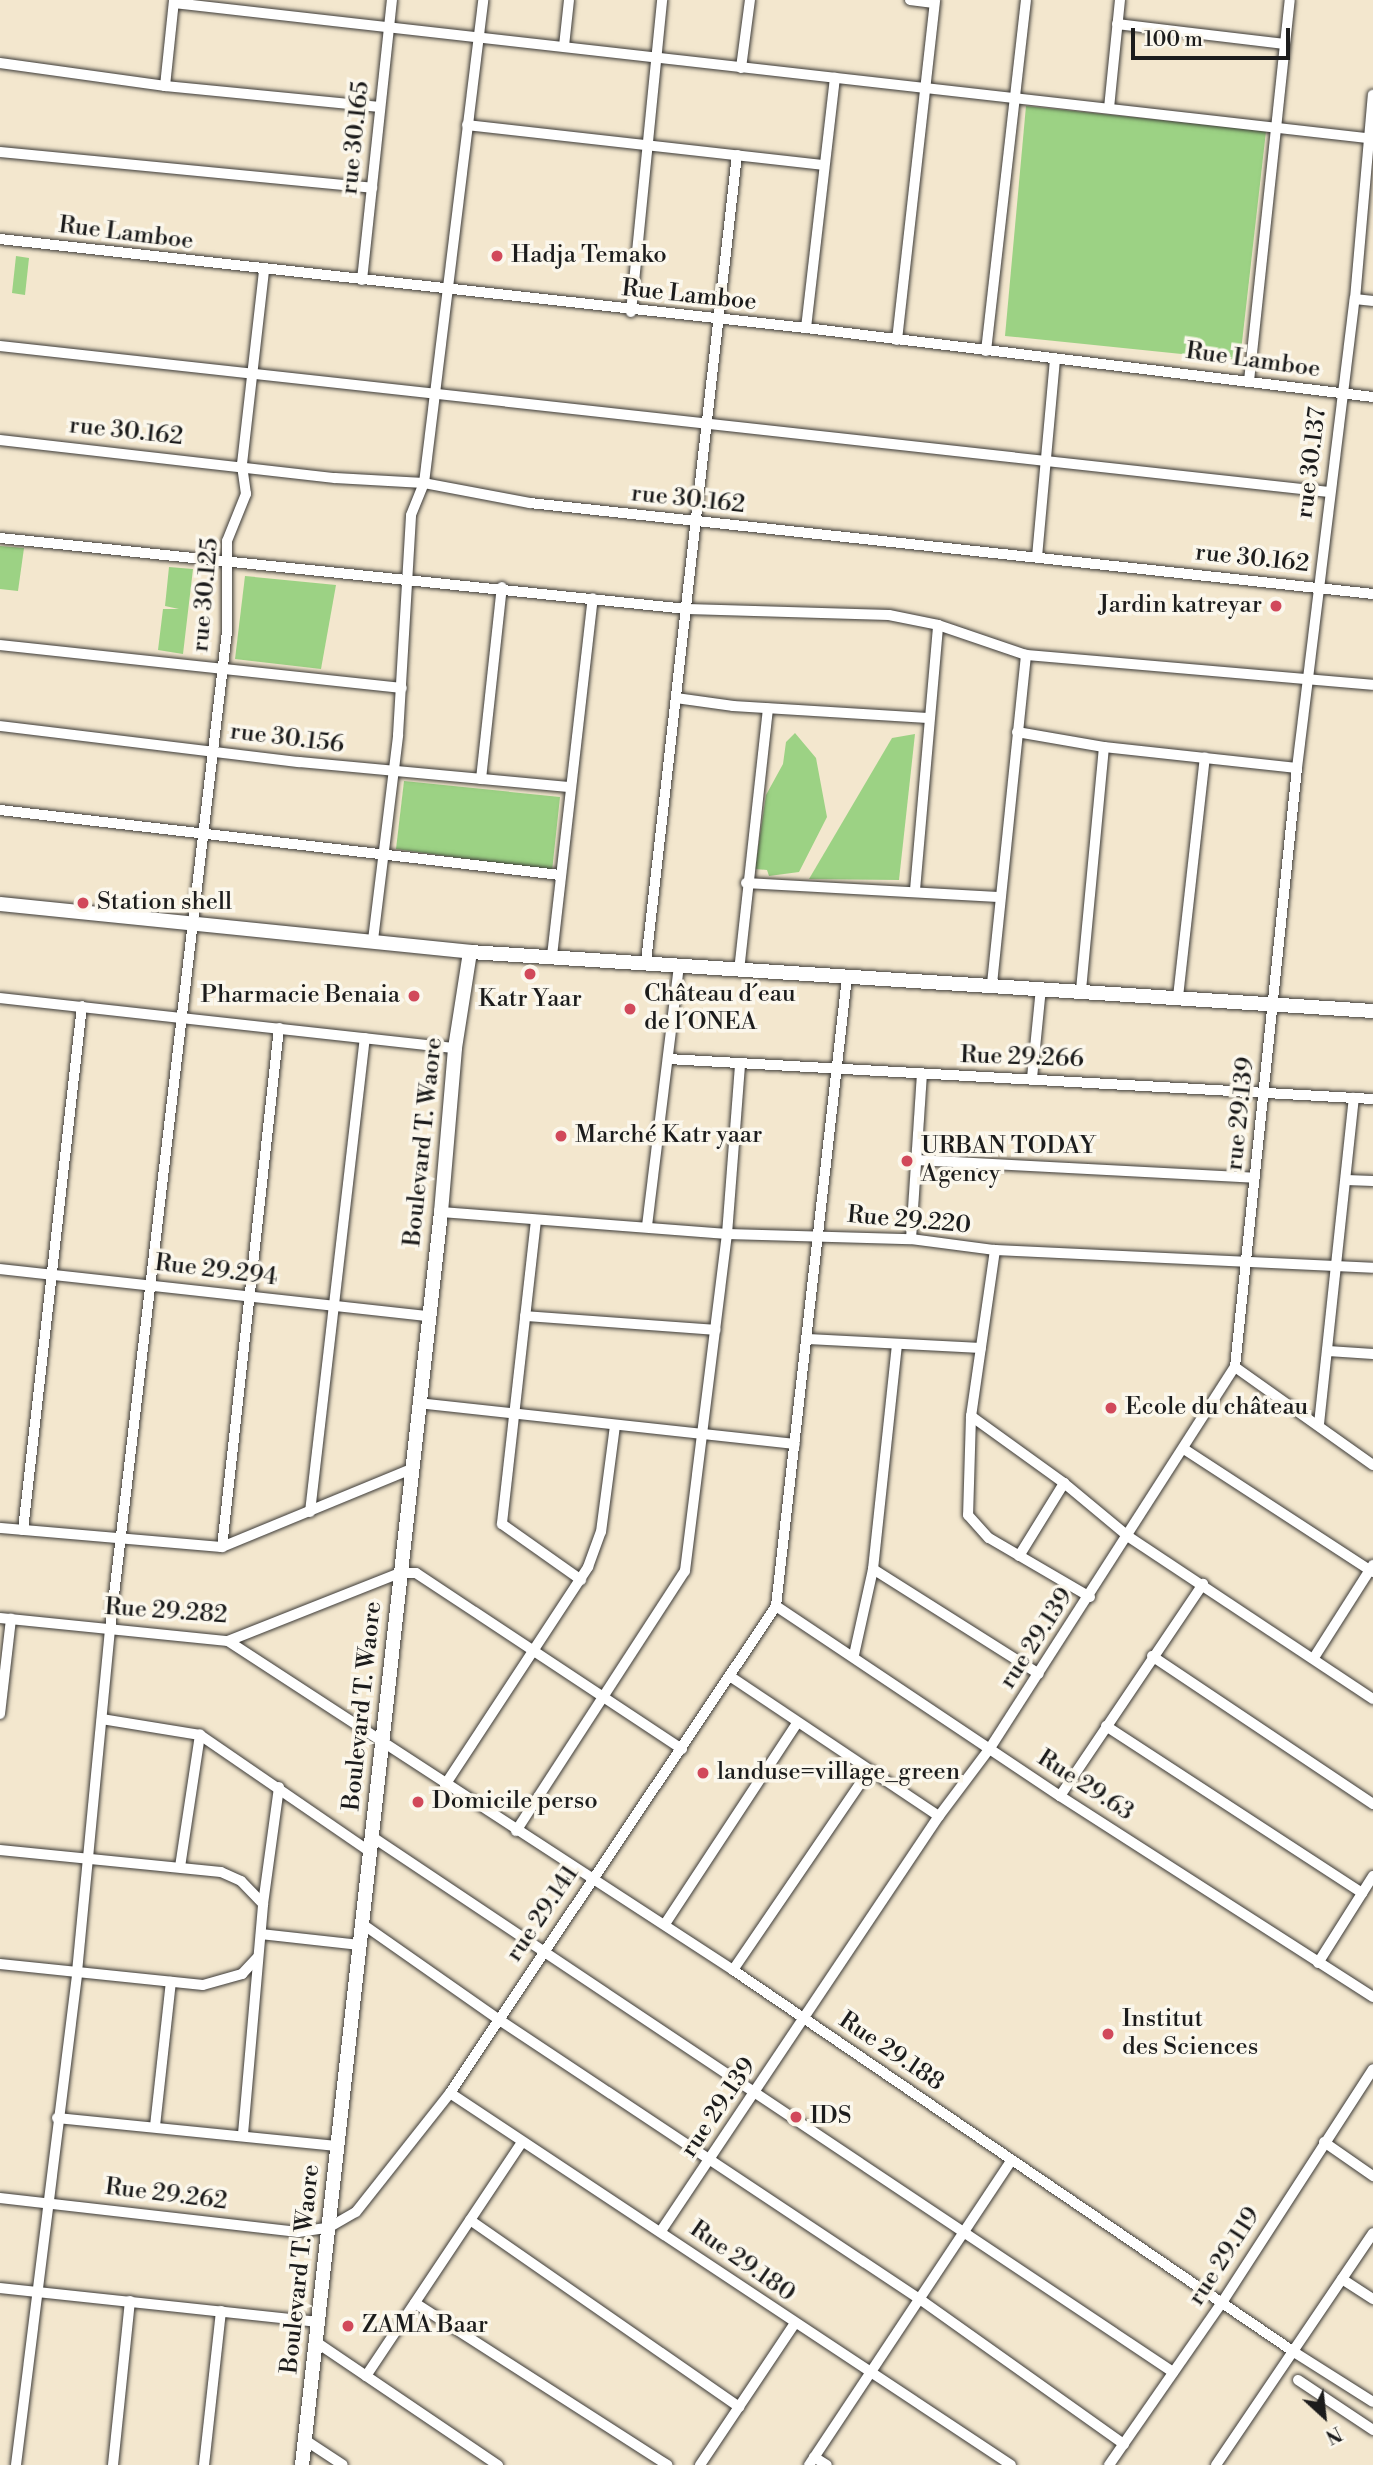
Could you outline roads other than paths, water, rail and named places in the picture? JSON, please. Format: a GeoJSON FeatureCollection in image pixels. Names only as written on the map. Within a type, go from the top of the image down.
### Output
{"type":"FeatureCollection","features":[{"type":"Feature","properties":{"kind":"street","name":"rue 30.165"},"geometry":{"type":"LineString","coordinates":[[362,280],[392,0]]}},
{"type":"Feature","properties":{"kind":"street"},"geometry":{"type":"LineString","coordinates":[[373,940],[402,688],[411,515],[424,483],[483,0]]}},
{"type":"Feature","properties":{"kind":"street"},"geometry":{"type":"LineString","coordinates":[[564,46],[569,0]]}},
{"type":"Feature","properties":{"kind":"street"},"geometry":{"type":"LineString","coordinates":[[631,312],[662,0]]}},
{"type":"Feature","properties":{"kind":"street"},"geometry":{"type":"LineString","coordinates":[[741,68],[750,0]]}},
{"type":"Feature","properties":{"kind":"street"},"geometry":{"type":"LineString","coordinates":[[897,340],[934,2],[910,0]]}},
{"type":"Feature","properties":{"kind":"street"},"geometry":{"type":"LineString","coordinates":[[986,351],[1026,0]]}},
{"type":"Feature","properties":{"kind":"street"},"geometry":{"type":"LineString","coordinates":[[1109,108],[1120,0]]}},
{"type":"Feature","properties":{"kind":"street"},"geometry":{"type":"LineString","coordinates":[[1249,381],[1290,0]]}},
{"type":"Feature","properties":{"kind":"street"},"geometry":{"type":"LineString","coordinates":[[164,86],[174,2],[480,35],[741,68],[1277,125],[1367,138]]}},
{"type":"Feature","properties":{"kind":"street"},"geometry":{"type":"LineString","coordinates":[[1117,24],[1285,44]]}},
{"type":"Feature","properties":{"kind":"street"},"geometry":{"type":"LineString","coordinates":[[0,63],[164,86],[380,107]]}},
{"type":"Feature","properties":{"kind":"street"},"geometry":{"type":"LineString","coordinates":[[806,328],[822,165],[835,78]]}},
{"type":"Feature","properties":{"kind":"street","name":"rue 30.137"},"geometry":{"type":"LineString","coordinates":[[1275,1003],[1317,587],[1355,299],[1367,138],[1373,95]]}},
{"type":"Feature","properties":{"kind":"street"},"geometry":{"type":"LineString","coordinates":[[467,125],[822,165]]}},
{"type":"Feature","properties":{"kind":"street"},"geometry":{"type":"LineString","coordinates":[[0,152],[372,188]]}},
{"type":"Feature","properties":{"kind":"street"},"geometry":{"type":"LineString","coordinates":[[646,962],[687,609],[693,522],[705,422],[722,320],[737,155]]}},
{"type":"Feature","properties":{"kind":"street","name":"Rue Lamboe"},"geometry":{"type":"LineString","coordinates":[[0,239],[631,312],[806,328],[1373,397]]}},
{"type":"Feature","properties":{"kind":"street","name":"rue 30.125"},"geometry":{"type":"LineString","coordinates":[[16,2465],[77,1972],[110,1629],[123,1541],[179,1020],[227,617],[227,541],[244,504],[242,464],[264,271]]}},
{"type":"Feature","properties":{"kind":"street"},"geometry":{"type":"LineString","coordinates":[[1355,299],[1373,301]]}},
{"type":"Feature","properties":{"kind":"street"},"geometry":{"type":"LineString","coordinates":[[0,346],[254,376],[436,391],[1329,492]]}},
{"type":"Feature","properties":{"kind":"street"},"geometry":{"type":"LineString","coordinates":[[1037,557],[1055,359]]}},
{"type":"Feature","properties":{"kind":"street","name":"rue 30.162"},"geometry":{"type":"LineString","coordinates":[[0,440],[242,464],[335,478],[424,483],[530,503],[1373,594]]}},
{"type":"Feature","properties":{"kind":"street"},"geometry":{"type":"LineString","coordinates":[[0,538],[226,558],[687,609],[888,615],[938,625],[1026,655],[1307,681],[1373,684]]}},
{"type":"Feature","properties":{"kind":"street"},"geometry":{"type":"LineString","coordinates":[[481,779],[502,587]]}},
{"type":"Feature","properties":{"kind":"street"},"geometry":{"type":"LineString","coordinates":[[552,956],[569,787],[593,598]]}},
{"type":"Feature","properties":{"kind":"street"},"geometry":{"type":"LineString","coordinates":[[915,890],[938,625]]}},
{"type":"Feature","properties":{"kind":"street"},"geometry":{"type":"LineString","coordinates":[[0,645],[221,666],[402,688]]}},
{"type":"Feature","properties":{"kind":"street"},"geometry":{"type":"LineString","coordinates":[[992,984],[998,897],[1026,655]]}},
{"type":"Feature","properties":{"kind":"street"},"geometry":{"type":"LineString","coordinates":[[676,698],[768,709],[928,718]]}},
{"type":"Feature","properties":{"kind":"street"},"geometry":{"type":"LineString","coordinates":[[739,971],[746,883],[768,709]]}},
{"type":"Feature","properties":{"kind":"street","name":"rue 30.156"},"geometry":{"type":"LineString","coordinates":[[0,726],[394,772],[569,787]]}},
{"type":"Feature","properties":{"kind":"street"},"geometry":{"type":"LineString","coordinates":[[1017,732],[1104,747],[1297,768]]}},
{"type":"Feature","properties":{"kind":"street"},"geometry":{"type":"LineString","coordinates":[[1081,990],[1104,747]]}},
{"type":"Feature","properties":{"kind":"street"},"geometry":{"type":"LineString","coordinates":[[1178,997],[1205,758]]}},
{"type":"Feature","properties":{"kind":"street"},"geometry":{"type":"LineString","coordinates":[[0,810],[385,852],[561,875]]}},
{"type":"Feature","properties":{"kind":"street"},"geometry":{"type":"LineString","coordinates":[[746,883],[915,890],[998,897]]}},
{"type":"Feature","properties":{"kind":"street"},"geometry":{"type":"LineString","coordinates":[[0,904],[190,926],[373,940],[470,952],[646,962],[739,971],[992,984],[1373,1011]]}},
{"type":"Feature","properties":{"kind":"street","name":"Boulevard T. Waore"},"geometry":{"type":"LineString","coordinates":[[302,2465],[441,1212],[455,1048],[470,952]]}},
{"type":"Feature","properties":{"kind":"street"},"geometry":{"type":"LineString","coordinates":[[647,1226],[679,965]]}},
{"type":"Feature","properties":{"kind":"street"},"geometry":{"type":"LineString","coordinates":[[776,1606],[847,976]]}},
{"type":"Feature","properties":{"kind":"street"},"geometry":{"type":"LineString","coordinates":[[1032,1078],[1041,988]]}},
{"type":"Feature","properties":{"kind":"street"},"geometry":{"type":"LineString","coordinates":[[0,998],[179,1020],[279,1028],[455,1048]]}},
{"type":"Feature","properties":{"kind":"street","name":"rue 29.139"},"geometry":{"type":"LineString","coordinates":[[661,2231],[939,1816],[990,1748],[1129,1537],[1235,1367],[1248,1262],[1262,1093],[1275,1003]]}},
{"type":"Feature","properties":{"kind":"street"},"geometry":{"type":"LineString","coordinates":[[23,1530],[82,1006]]}},
{"type":"Feature","properties":{"kind":"street"},"geometry":{"type":"LineString","coordinates":[[222,1547],[279,1028]]}},
{"type":"Feature","properties":{"kind":"street"},"geometry":{"type":"LineString","coordinates":[[310,1512],[365,1038]]}},
{"type":"Feature","properties":{"kind":"street","name":"Rue 29.266"},"geometry":{"type":"LineString","coordinates":[[668,1059],[838,1072],[1032,1078],[1373,1099]]}},
{"type":"Feature","properties":{"kind":"street"},"geometry":{"type":"LineString","coordinates":[[516,1831],[685,1572],[727,1234],[740,1065]]}},
{"type":"Feature","properties":{"kind":"street"},"geometry":{"type":"LineString","coordinates":[[911,1239],[922,1075]]}},
{"type":"Feature","properties":{"kind":"street"},"geometry":{"type":"LineString","coordinates":[[1319,1424],[1354,1098]]}},
{"type":"Feature","properties":{"kind":"street"},"geometry":{"type":"LineString","coordinates":[[916,1160],[1255,1178]]}},
{"type":"Feature","properties":{"kind":"street"},"geometry":{"type":"LineString","coordinates":[[1346,1180],[1373,1181]]}},
{"type":"Feature","properties":{"kind":"street","name":"Rue 29.220"},"geometry":{"type":"LineString","coordinates":[[441,1212],[727,1234],[911,1239],[995,1250],[1373,1268]]}},
{"type":"Feature","properties":{"kind":"street"},"geometry":{"type":"LineString","coordinates":[[536,1220],[502,1526],[580,1580]]}},
{"type":"Feature","properties":{"kind":"street"},"geometry":{"type":"LineString","coordinates":[[995,1250],[971,1416],[968,1515],[989,1538],[1019,1556],[1046,1567],[1090,1597]]}},
{"type":"Feature","properties":{"kind":"street","name":"Rue 29.294"},"geometry":{"type":"LineString","coordinates":[[0,1269],[428,1316]]}},
{"type":"Feature","properties":{"kind":"street"},"geometry":{"type":"LineString","coordinates":[[525,1316],[715,1330]]}},
{"type":"Feature","properties":{"kind":"street"},"geometry":{"type":"LineString","coordinates":[[808,1339],[981,1348]]}},
{"type":"Feature","properties":{"kind":"street"},"geometry":{"type":"LineString","coordinates":[[854,1655],[873,1569],[897,1344]]}},
{"type":"Feature","properties":{"kind":"street"},"geometry":{"type":"LineString","coordinates":[[1328,1351],[1373,1354]]}},
{"type":"Feature","properties":{"kind":"street"},"geometry":{"type":"LineString","coordinates":[[1235,1367],[1319,1424],[1373,1465]]}},
{"type":"Feature","properties":{"kind":"street"},"geometry":{"type":"LineString","coordinates":[[418,1403],[795,1444]]}},
{"type":"Feature","properties":{"kind":"street"},"geometry":{"type":"LineString","coordinates":[[971,1416],[1065,1482],[1129,1537],[1315,1657],[1373,1699]]}},
{"type":"Feature","properties":{"kind":"street"},"geometry":{"type":"LineString","coordinates":[[445,1785],[536,1651],[580,1580],[601,1532],[615,1425]]}},
{"type":"Feature","properties":{"kind":"street"},"geometry":{"type":"LineString","coordinates":[[1184,1449],[1372,1569],[1315,1657]]}},
{"type":"Feature","properties":{"kind":"street"},"geometry":{"type":"LineString","coordinates":[[0,1528],[123,1541],[222,1547],[411,1469]]}},
{"type":"Feature","properties":{"kind":"street"},"geometry":{"type":"LineString","coordinates":[[1019,1556],[1065,1482]]}},
{"type":"Feature","properties":{"kind":"street"},"geometry":{"type":"LineString","coordinates":[[873,1569],[1039,1674]]}},
{"type":"Feature","properties":{"kind":"street"},"geometry":{"type":"LineString","coordinates":[[400,1573],[426,1575],[682,1749]]}},
{"type":"Feature","properties":{"kind":"street","name":"Rue 29.282"},"geometry":{"type":"LineString","coordinates":[[5,1619],[228,1641],[400,1573]]}},
{"type":"Feature","properties":{"kind":"street"},"geometry":{"type":"LineString","coordinates":[[1060,1796],[1203,1584]]}},
{"type":"Feature","properties":{"kind":"street","name":"Rue 29.63"},"geometry":{"type":"LineString","coordinates":[[776,1606],[854,1655],[1060,1796],[1373,1997]]}},
{"type":"Feature","properties":{"kind":"street","name":"rue 29.141"},"geometry":{"type":"LineString","coordinates":[[328,2228],[356,2212],[450,2093],[591,1878],[731,1678],[776,1606]]}},
{"type":"Feature","properties":{"kind":"street"},"geometry":{"type":"LineString","coordinates":[[0,1714],[5,1619]]}},
{"type":"Feature","properties":{"kind":"street","name":"Rue 29.188"},"geometry":{"type":"LineString","coordinates":[[228,1641],[381,1744],[733,1969],[1294,2352],[1373,2402]]}},
{"type":"Feature","properties":{"kind":"street"},"geometry":{"type":"LineString","coordinates":[[1152,1656],[1373,1804]]}},
{"type":"Feature","properties":{"kind":"street"},"geometry":{"type":"LineString","coordinates":[[731,1678],[939,1816]]}},
{"type":"Feature","properties":{"kind":"street"},"geometry":{"type":"LineString","coordinates":[[102,1719],[200,1735],[544,1951],[1173,2372]]}},
{"type":"Feature","properties":{"kind":"street"},"geometry":{"type":"LineString","coordinates":[[665,1924],[797,1723]]}},
{"type":"Feature","properties":{"kind":"street"},"geometry":{"type":"LineString","coordinates":[[1106,1726],[1362,1893]]}},
{"type":"Feature","properties":{"kind":"street"},"geometry":{"type":"LineString","coordinates":[[180,1867],[200,1735]]}},
{"type":"Feature","properties":{"kind":"street"},"geometry":{"type":"LineString","coordinates":[[733,1969],[869,1770]]}},
{"type":"Feature","properties":{"kind":"street"},"geometry":{"type":"LineString","coordinates":[[243,2134],[263,1904],[279,1787]]}},
{"type":"Feature","properties":{"kind":"street"},"geometry":{"type":"LineString","coordinates":[[0,1850],[221,1872],[241,1881],[263,1904]]}},
{"type":"Feature","properties":{"kind":"street"},"geometry":{"type":"LineString","coordinates":[[1318,1963],[1373,1876]]}},
{"type":"Feature","properties":{"kind":"street"},"geometry":{"type":"LineString","coordinates":[[361,1923],[498,2019],[921,2300],[1124,2444]]}},
{"type":"Feature","properties":{"kind":"street"},"geometry":{"type":"LineString","coordinates":[[261,1934],[359,1945]]}},
{"type":"Feature","properties":{"kind":"street"},"geometry":{"type":"LineString","coordinates":[[0,1964],[172,1982],[227,1981],[242,1974],[259,1956]]}},
{"type":"Feature","properties":{"kind":"street"},"geometry":{"type":"LineString","coordinates":[[155,2126],[172,1982]]}},
{"type":"Feature","properties":{"kind":"street","name":"rue 29.119"},"geometry":{"type":"LineString","coordinates":[[1109,2465],[1223,2301],[1373,2069]]}},
{"type":"Feature","properties":{"kind":"street","name":"Rue 29.180"},"geometry":{"type":"LineString","coordinates":[[450,2093],[1011,2465]]}},
{"type":"Feature","properties":{"kind":"street"},"geometry":{"type":"LineString","coordinates":[[57,2118],[243,2134],[337,2146]]}},
{"type":"Feature","properties":{"kind":"street"},"geometry":{"type":"LineString","coordinates":[[366,2376],[522,2142]]}},
{"type":"Feature","properties":{"kind":"street"},"geometry":{"type":"LineString","coordinates":[[1324,2142],[1373,2176]]}},
{"type":"Feature","properties":{"kind":"street"},"geometry":{"type":"LineString","coordinates":[[827,2465],[812,2461],[1012,2160]]}},
{"type":"Feature","properties":{"kind":"street","name":"Rue 29.262"},"geometry":{"type":"LineString","coordinates":[[0,2198],[298,2232],[328,2228]]}},
{"type":"Feature","properties":{"kind":"street"},"geometry":{"type":"LineString","coordinates":[[470,2220],[739,2407]]}},
{"type":"Feature","properties":{"kind":"street"},"geometry":{"type":"LineString","coordinates":[[1216,2465],[1373,2232]]}},
{"type":"Feature","properties":{"kind":"street"},"geometry":{"type":"LineString","coordinates":[[1342,2279],[1373,2299]]}},
{"type":"Feature","properties":{"kind":"street"},"geometry":{"type":"LineString","coordinates":[[0,2288],[318,2322]]}},
{"type":"Feature","properties":{"kind":"street"},"geometry":{"type":"LineString","coordinates":[[113,2465],[130,2301]]}},
{"type":"Feature","properties":{"kind":"street"},"geometry":{"type":"LineString","coordinates":[[415,2303],[667,2465]]}},
{"type":"Feature","properties":{"kind":"street"},"geometry":{"type":"LineString","coordinates":[[204,2465],[220,2311]]}},
{"type":"Feature","properties":{"kind":"street"},"geometry":{"type":"LineString","coordinates":[[700,2465],[794,2323]]}},
{"type":"Feature","properties":{"kind":"street"},"geometry":{"type":"LineString","coordinates":[[316,2342],[482,2461],[498,2465]]}},
{"type":"Feature","properties":{"kind":"street"},"geometry":{"type":"LineString","coordinates":[[1298,2380],[1373,2430]]}},
{"type":"Feature","properties":{"kind":"street"},"geometry":{"type":"LineString","coordinates":[[305,2440],[343,2465]]}},
{"type":"Feature","properties":{"kind":"place","name":"Hadja Temako"},"geometry":{"type":"Point","coordinates":[497,256]}},
{"type":"Feature","properties":{"kind":"place","name":"Jardin katreyar"},"geometry":{"type":"Point","coordinates":[1276,606]}},
{"type":"Feature","properties":{"kind":"place","name":"Station shell"},"geometry":{"type":"Point","coordinates":[83,903]}},
{"type":"Feature","properties":{"kind":"place","name":"Katr Yaar"},"geometry":{"type":"Point","coordinates":[530,974]}},
{"type":"Feature","properties":{"kind":"place","name":"Pharmacie Benaia"},"geometry":{"type":"Point","coordinates":[414,996]}},
{"type":"Feature","properties":{"kind":"place","name":"Château d´eau de l´ONEA"},"geometry":{"type":"Point","coordinates":[630,1009]}},
{"type":"Feature","properties":{"kind":"place","name":"Marché Katr yaar"},"geometry":{"type":"Point","coordinates":[561,1136]}},
{"type":"Feature","properties":{"kind":"place","name":"URBAN TODAY Agency"},"geometry":{"type":"Point","coordinates":[907,1161]}},
{"type":"Feature","properties":{"kind":"place","name":"Ecole du château"},"geometry":{"type":"Point","coordinates":[1111,1408]}},
{"type":"Feature","properties":{"kind":"place","name":"landuse=village_green"},"geometry":{"type":"Point","coordinates":[703,1773]}},
{"type":"Feature","properties":{"kind":"place","name":"Domicile perso"},"geometry":{"type":"Point","coordinates":[418,1802]}},
{"type":"Feature","properties":{"kind":"place","name":"Institut des Sciences"},"geometry":{"type":"Point","coordinates":[1108,2034]}},
{"type":"Feature","properties":{"kind":"place","name":"IDS"},"geometry":{"type":"Point","coordinates":[796,2117]}},
{"type":"Feature","properties":{"kind":"place","name":"ZAMA Baar"},"geometry":{"type":"Point","coordinates":[348,2326]}}]}
